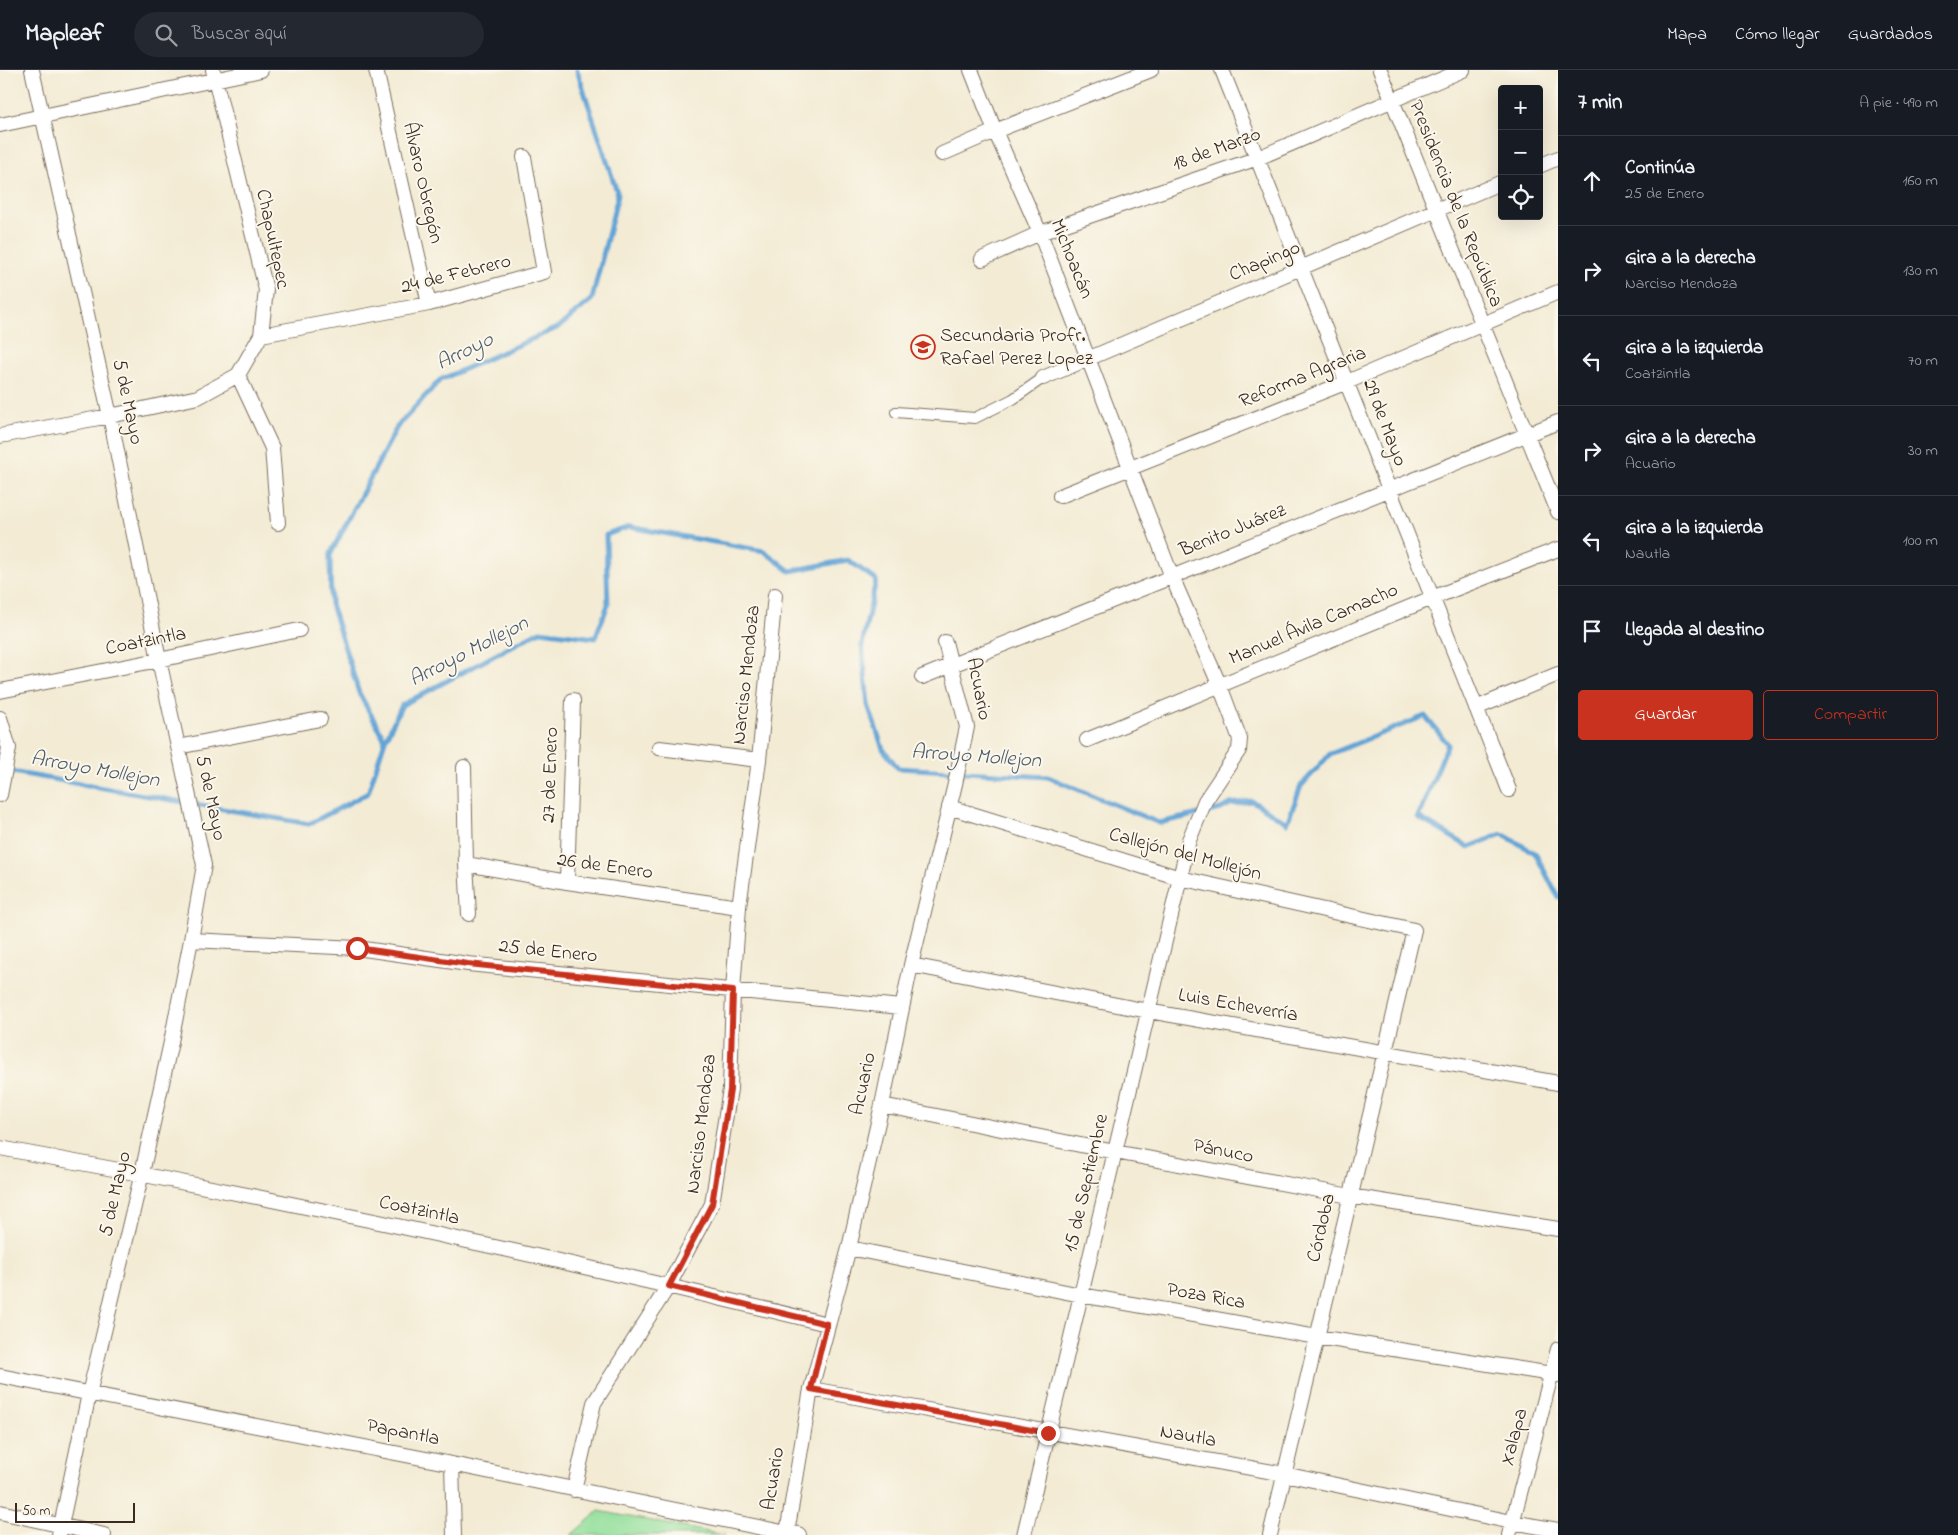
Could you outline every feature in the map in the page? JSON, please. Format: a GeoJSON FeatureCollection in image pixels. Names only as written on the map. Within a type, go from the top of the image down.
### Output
{"type":"FeatureCollection","features":[{"type":"Feature","properties":{"kind":"street","name":"5 de Mayo"},"geometry":{"type":"LineString","coordinates":[[32,70],[110,416],[159,660],[204,865],[191,940],[142,1174],[89,1394],[60,1530]]}},
{"type":"Feature","properties":{"kind":"street"},"geometry":{"type":"LineString","coordinates":[[0,125],[42,117],[214,75],[261,70]]}},
{"type":"Feature","properties":{"kind":"street","name":"Álvaro Obregón"},"geometry":{"type":"LineString","coordinates":[[376,70],[429,304]]}},
{"type":"Feature","properties":{"kind":"street","name":"Michoacán"},"geometry":{"type":"LineString","coordinates":[[971,70],[995,132],[1040,233],[1172,577],[1220,686],[1240,739],[1239,750]]}},
{"type":"Feature","properties":{"kind":"street"},"geometry":{"type":"LineString","coordinates":[[942,154],[1152,70]]}},
{"type":"Feature","properties":{"kind":"street","name":"29 de Mayo"},"geometry":{"type":"LineString","coordinates":[[1222,70],[1509,790]]}},
{"type":"Feature","properties":{"kind":"street","name":"Presidencia de la República"},"geometry":{"type":"LineString","coordinates":[[1380,70],[1558,512]]}},
{"type":"Feature","properties":{"kind":"street","name":"18 de Marzo"},"geometry":{"type":"LineString","coordinates":[[982,259],[1040,233],[1258,158],[1463,70]]}},
{"type":"Feature","properties":{"kind":"street","name":"Chapultepec"},"geometry":{"type":"LineString","coordinates":[[214,75],[266,290],[261,335],[238,375]]}},
{"type":"Feature","properties":{"kind":"street","name":"24 de Febrero"},"geometry":{"type":"LineString","coordinates":[[261,335],[429,304],[544,272],[524,157]]}},
{"type":"Feature","properties":{"kind":"street"},"geometry":{"type":"LineString","coordinates":[[1543,164],[1558,158]]}},
{"type":"Feature","properties":{"kind":"street","name":"Chapingo"},"geometry":{"type":"LineString","coordinates":[[1043,378],[1498,184]]}},
{"type":"Feature","properties":{"kind":"street","name":"Reforma Agraria"},"geometry":{"type":"LineString","coordinates":[[1060,496],[1347,382],[1558,292]]}},
{"type":"Feature","properties":{"kind":"street"},"geometry":{"type":"LineString","coordinates":[[0,436],[110,416],[198,397],[238,375],[272,448],[278,523]]}},
{"type":"Feature","properties":{"kind":"street"},"geometry":{"type":"LineString","coordinates":[[896,412],[976,418],[1013,399],[1043,378]]}},
{"type":"Feature","properties":{"kind":"street","name":"Benito Juárez"},"geometry":{"type":"LineString","coordinates":[[922,677],[1558,422]]}},
{"type":"Feature","properties":{"kind":"street","name":"Manuel Ávila Camacho"},"geometry":{"type":"LineString","coordinates":[[1087,740],[1432,598],[1558,549]]}},
{"type":"Feature","properties":{"kind":"street","name":"Narciso Mendoza"},"geometry":{"type":"LineString","coordinates":[[574,1490],[594,1403],[669,1286],[712,1204],[730,1090],[733,991],[740,906],[758,760],[775,595]]}},
{"type":"Feature","properties":{"kind":"street","name":"Coatzintla"},"geometry":{"type":"LineString","coordinates":[[0,690],[159,660],[299,630]]}},
{"type":"Feature","properties":{"kind":"street","name":"Acuario"},"geometry":{"type":"LineString","coordinates":[[791,1534],[811,1389],[849,1248],[882,1105],[901,1007],[967,727],[945,642]]}},
{"type":"Feature","properties":{"kind":"street"},"geometry":{"type":"LineString","coordinates":[[1476,708],[1558,674]]}},
{"type":"Feature","properties":{"kind":"street","name":"27 de Enero"},"geometry":{"type":"LineString","coordinates":[[567,882],[573,700]]}},
{"type":"Feature","properties":{"kind":"street"},"geometry":{"type":"LineString","coordinates":[[0,718],[9,748],[0,795]]}},
{"type":"Feature","properties":{"kind":"street"},"geometry":{"type":"LineString","coordinates":[[178,747],[320,719]]}},
{"type":"Feature","properties":{"kind":"street","name":"Narciso Mendoza"},"geometry":{"type":"LineString","coordinates":[[659,748],[758,760]]}},
{"type":"Feature","properties":{"kind":"street","name":"15 de Septiembre"},"geometry":{"type":"LineString","coordinates":[[1024,1535],[1189,840],[1205,800],[1239,750]]}},
{"type":"Feature","properties":{"kind":"street"},"geometry":{"type":"LineString","coordinates":[[464,768],[469,914]]}},
{"type":"Feature","properties":{"kind":"street","name":"Callejón del Mollejón"},"geometry":{"type":"LineString","coordinates":[[949,807],[1180,878],[1414,930]]}},
{"type":"Feature","properties":{"kind":"street","name":"26 de Enero"},"geometry":{"type":"LineString","coordinates":[[466,864],[567,882],[740,906]]}},
{"type":"Feature","properties":{"kind":"street","name":"Córdoba"},"geometry":{"type":"LineString","coordinates":[[1270,1535],[1414,930]]}},
{"type":"Feature","properties":{"kind":"street","name":"25 de Enero"},"geometry":{"type":"LineString","coordinates":[[191,940],[357,948],[468,964],[901,1007]]}},
{"type":"Feature","properties":{"kind":"street","name":"Luis Echeverría"},"geometry":{"type":"LineString","coordinates":[[911,965],[1148,1011],[1558,1083]]}},
{"type":"Feature","properties":{"kind":"street","name":"Pánuco"},"geometry":{"type":"LineString","coordinates":[[882,1105],[1115,1152],[1350,1196],[1558,1229]]}},
{"type":"Feature","properties":{"kind":"street","name":"Coatzintla"},"geometry":{"type":"LineString","coordinates":[[0,1148],[142,1174],[389,1224],[669,1286],[827,1324]]}},
{"type":"Feature","properties":{"kind":"street","name":"Poza Rica"},"geometry":{"type":"LineString","coordinates":[[849,1248],[1081,1295],[1317,1337],[1555,1374]]}},
{"type":"Feature","properties":{"kind":"street","name":"Xalapa"},"geometry":{"type":"LineString","coordinates":[[1511,1529],[1555,1374],[1558,1349]]}},
{"type":"Feature","properties":{"kind":"street","name":"Papantla"},"geometry":{"type":"LineString","coordinates":[[0,1376],[452,1464],[791,1534]]}},
{"type":"Feature","properties":{"kind":"street","name":"Nautla"},"geometry":{"type":"LineString","coordinates":[[811,1389],[1284,1474],[1511,1529],[1558,1530]]}},
{"type":"Feature","properties":{"kind":"street"},"geometry":{"type":"LineString","coordinates":[[452,1464],[454,1535]]}},
{"type":"Feature","properties":{"kind":"street"},"geometry":{"type":"LineString","coordinates":[[0,1512],[60,1530],[104,1535]]}},
{"type":"Feature","properties":{"kind":"green space"},"geometry":{"type":"Polygon","coordinates":[[[599,1511],[724,1535],[571,1535],[599,1511]]]}},
{"type":"Feature","properties":{"kind":"waterway","name":"Arroyo"},"geometry":{"type":"LineString","coordinates":[[385,740],[359,693],[331,604],[330,555],[397,427],[440,380],[559,327],[592,299],[618,195],[577,70]]}},
{"type":"Feature","properties":{"kind":"waterway","name":"Arroyo Mollejon"},"geometry":{"type":"LineString","coordinates":[[6,771],[309,824],[368,793],[385,740],[402,705],[540,631],[595,638],[608,605],[606,535],[629,527],[764,551],[790,571],[848,560],[876,580],[862,645],[868,705],[883,749],[898,768],[1048,777],[1159,823],[1221,809],[1230,804],[1252,801],[1287,823],[1301,786],[1330,754],[1425,716],[1448,744],[1418,817],[1469,847],[1502,834],[1535,853],[1558,897]]}},
{"type":"Feature","properties":{"kind":"place","name":"Secundaria Profr. Rafael Perez Lopez"},"geometry":{"type":"Point","coordinates":[923,347]}},
{"type":"Feature","properties":{"kind":"route"},"geometry":{"type":"LineString","coordinates":[[357,948],[468,964],[733,991],[730,1090],[712,1204],[669,1286],[827,1324],[811,1389],[1048,1433]]}}]}
